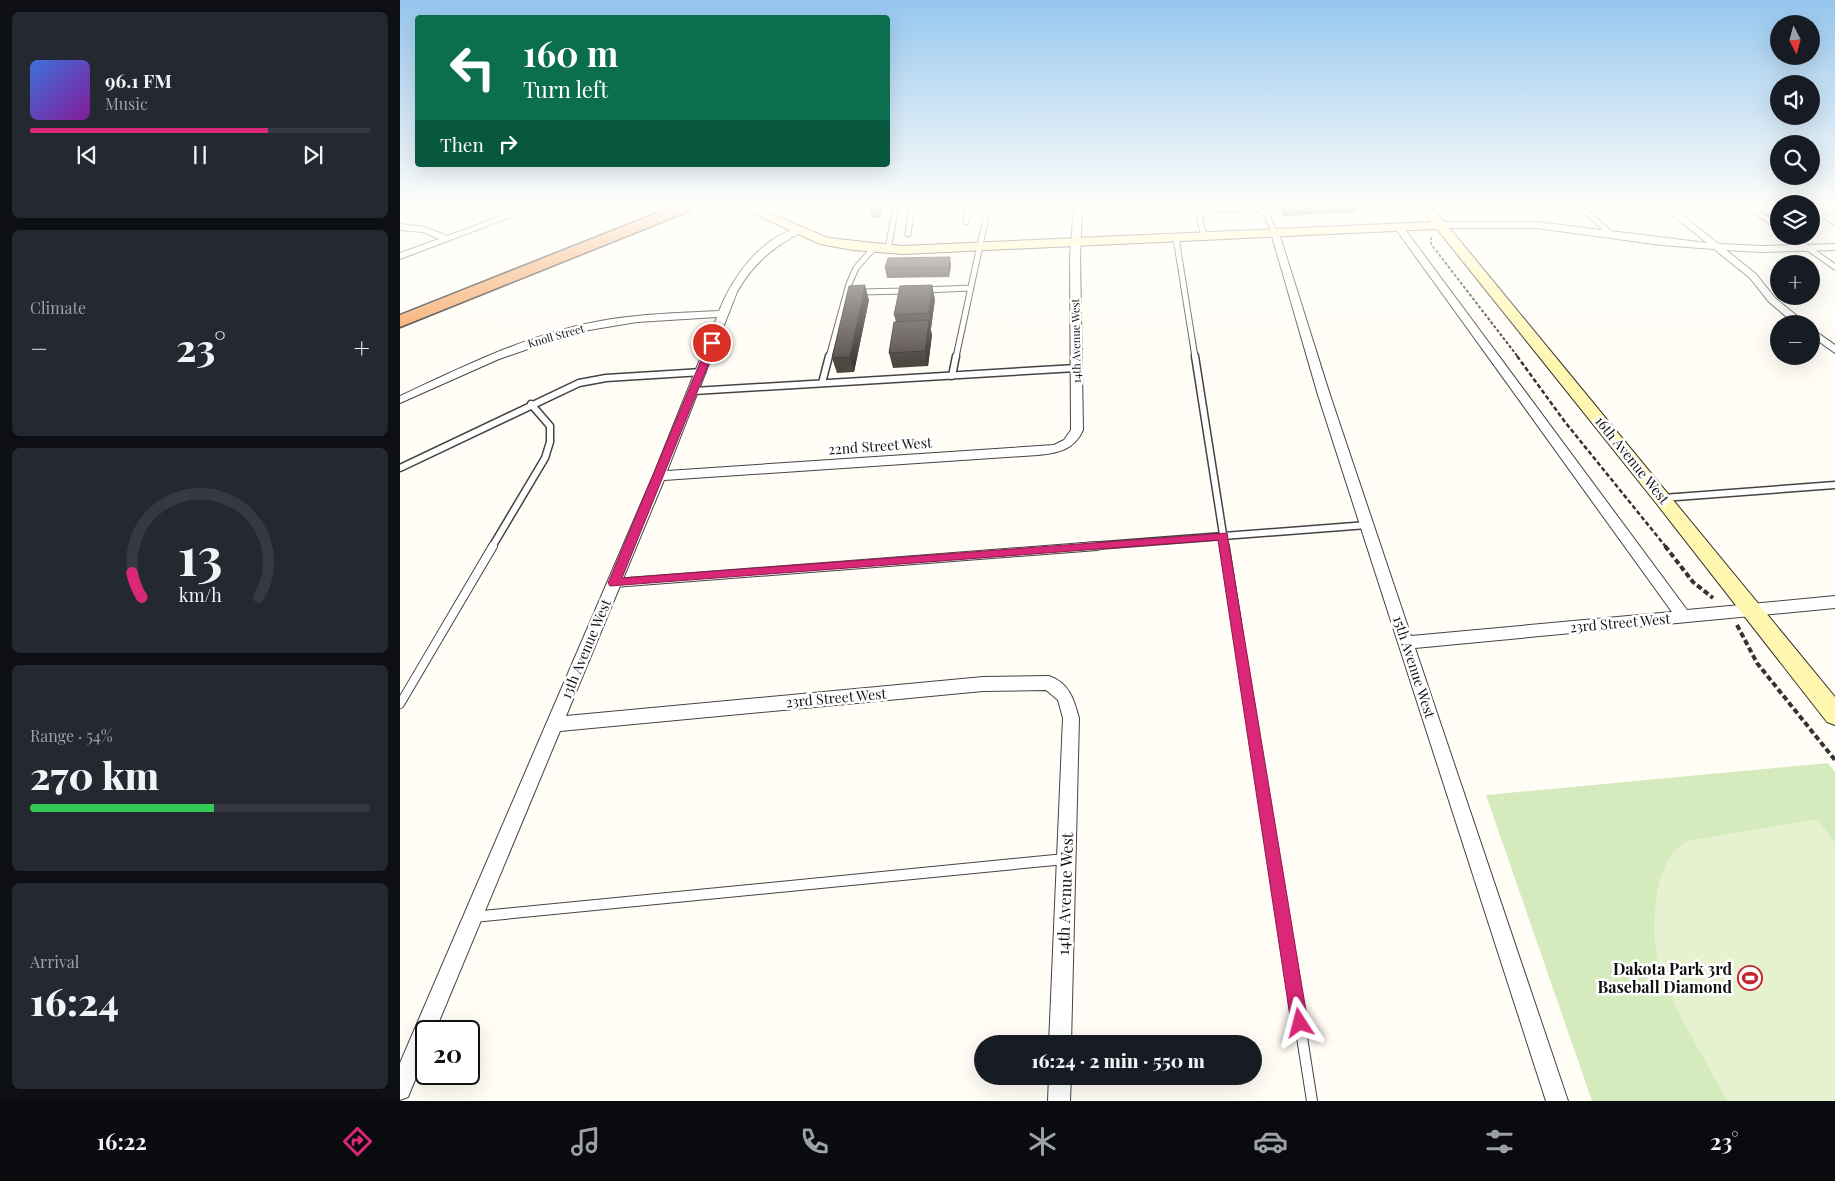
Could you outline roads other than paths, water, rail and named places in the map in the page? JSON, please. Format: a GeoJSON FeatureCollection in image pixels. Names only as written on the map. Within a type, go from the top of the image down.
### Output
{"type":"FeatureCollection","features":[{"type":"Feature","properties":{"kind":"highway"},"geometry":{"type":"LineString","coordinates":[[400,306],[520,259]]}},
{"type":"Feature","properties":{"kind":"highway"},"geometry":{"type":"LineString","coordinates":[[400,320],[555,259]]}},
{"type":"Feature","properties":{"kind":"street","name":"13th Avenue West"},"geometry":{"type":"LineString","coordinates":[[400,1089],[660,476],[723,314],[736,284],[756,259]]}},
{"type":"Feature","properties":{"kind":"street","name":"14th Avenue West"},"geometry":{"type":"LineString","coordinates":[[1076,259],[1077,414]]}},
{"type":"Feature","properties":{"kind":"street","name":"15th Avenue West"},"geometry":{"type":"LineString","coordinates":[[1283,259],[1324,395],[1557,1101]]}},
{"type":"Feature","properties":{"kind":"street"},"geometry":{"type":"LineString","coordinates":[[1422,259],[1684,617]]}},
{"type":"Feature","properties":{"kind":"street","name":"16th Avenue West"},"geometry":{"type":"LineString","coordinates":[[1464,259],[1663,498],[1835,714]]}},
{"type":"Feature","properties":{"kind":"street"},"geometry":{"type":"LineString","coordinates":[[1733,259],[1753,276],[1772,300],[1791,315]]}},
{"type":"Feature","properties":{"kind":"street","name":"Knoll Street"},"geometry":{"type":"LineString","coordinates":[[400,400],[513,349],[555,334],[638,319],[723,314]]}},
{"type":"Feature","properties":{"kind":"street"},"geometry":{"type":"LineString","coordinates":[[1820,338],[1835,350]]}},
{"type":"Feature","properties":{"kind":"street","name":"22nd Street West"},"geometry":{"type":"LineString","coordinates":[[660,476],[1054,449],[1066,446],[1075,439],[1077,414]]}},
{"type":"Feature","properties":{"kind":"street","name":"23rd Street West"},"geometry":{"type":"LineString","coordinates":[[1406,643],[1835,602]]}},
{"type":"Feature","properties":{"kind":"street","name":"23rd Street West"},"geometry":{"type":"LineString","coordinates":[[554,724],[982,684],[1049,684],[1065,696],[1071,718],[1070,745]]}},
{"type":"Feature","properties":{"kind":"street","name":"14th Avenue West"},"geometry":{"type":"LineString","coordinates":[[1060,1035],[1070,745]]}},
{"type":"Feature","properties":{"kind":"street"},"geometry":{"type":"LineString","coordinates":[[1059,1101],[1060,1085]]}},
{"type":"Feature","properties":{"kind":"lane"},"geometry":{"type":"LineString","coordinates":[[822,383],[847,293],[856,268],[863,259]]}},
{"type":"Feature","properties":{"kind":"lane"},"geometry":{"type":"LineString","coordinates":[[952,376],[977,259]]}},
{"type":"Feature","properties":{"kind":"lane"},"geometry":{"type":"LineString","coordinates":[[1179,259],[1312,1101]]}},
{"type":"Feature","properties":{"kind":"lane"},"geometry":{"type":"LineString","coordinates":[[1824,259],[1835,267]]}},
{"type":"Feature","properties":{"kind":"lane"},"geometry":{"type":"LineString","coordinates":[[847,293],[971,288]]}},
{"type":"Feature","properties":{"kind":"lane"},"geometry":{"type":"LineString","coordinates":[[694,391],[1076,368]]}},
{"type":"Feature","properties":{"kind":"lane"},"geometry":{"type":"LineString","coordinates":[[400,468],[531,404],[579,383],[606,378],[702,372]]}},
{"type":"Feature","properties":{"kind":"lane"},"geometry":{"type":"LineString","coordinates":[[400,704],[545,458],[550,442],[550,426],[531,404]]}},
{"type":"Feature","properties":{"kind":"lane"},"geometry":{"type":"LineString","coordinates":[[1663,498],[1835,485]]}},
{"type":"Feature","properties":{"kind":"lane"},"geometry":{"type":"LineString","coordinates":[[614,583],[1367,525]]}},
{"type":"Feature","properties":{"kind":"lane"},"geometry":{"type":"LineString","coordinates":[[473,917],[1065,859]]}},
{"type":"Feature","properties":{"kind":"place","name":"Dakota Park 3rd Baseball Diamond"},"geometry":{"type":"Point","coordinates":[1750,978]}}]}
